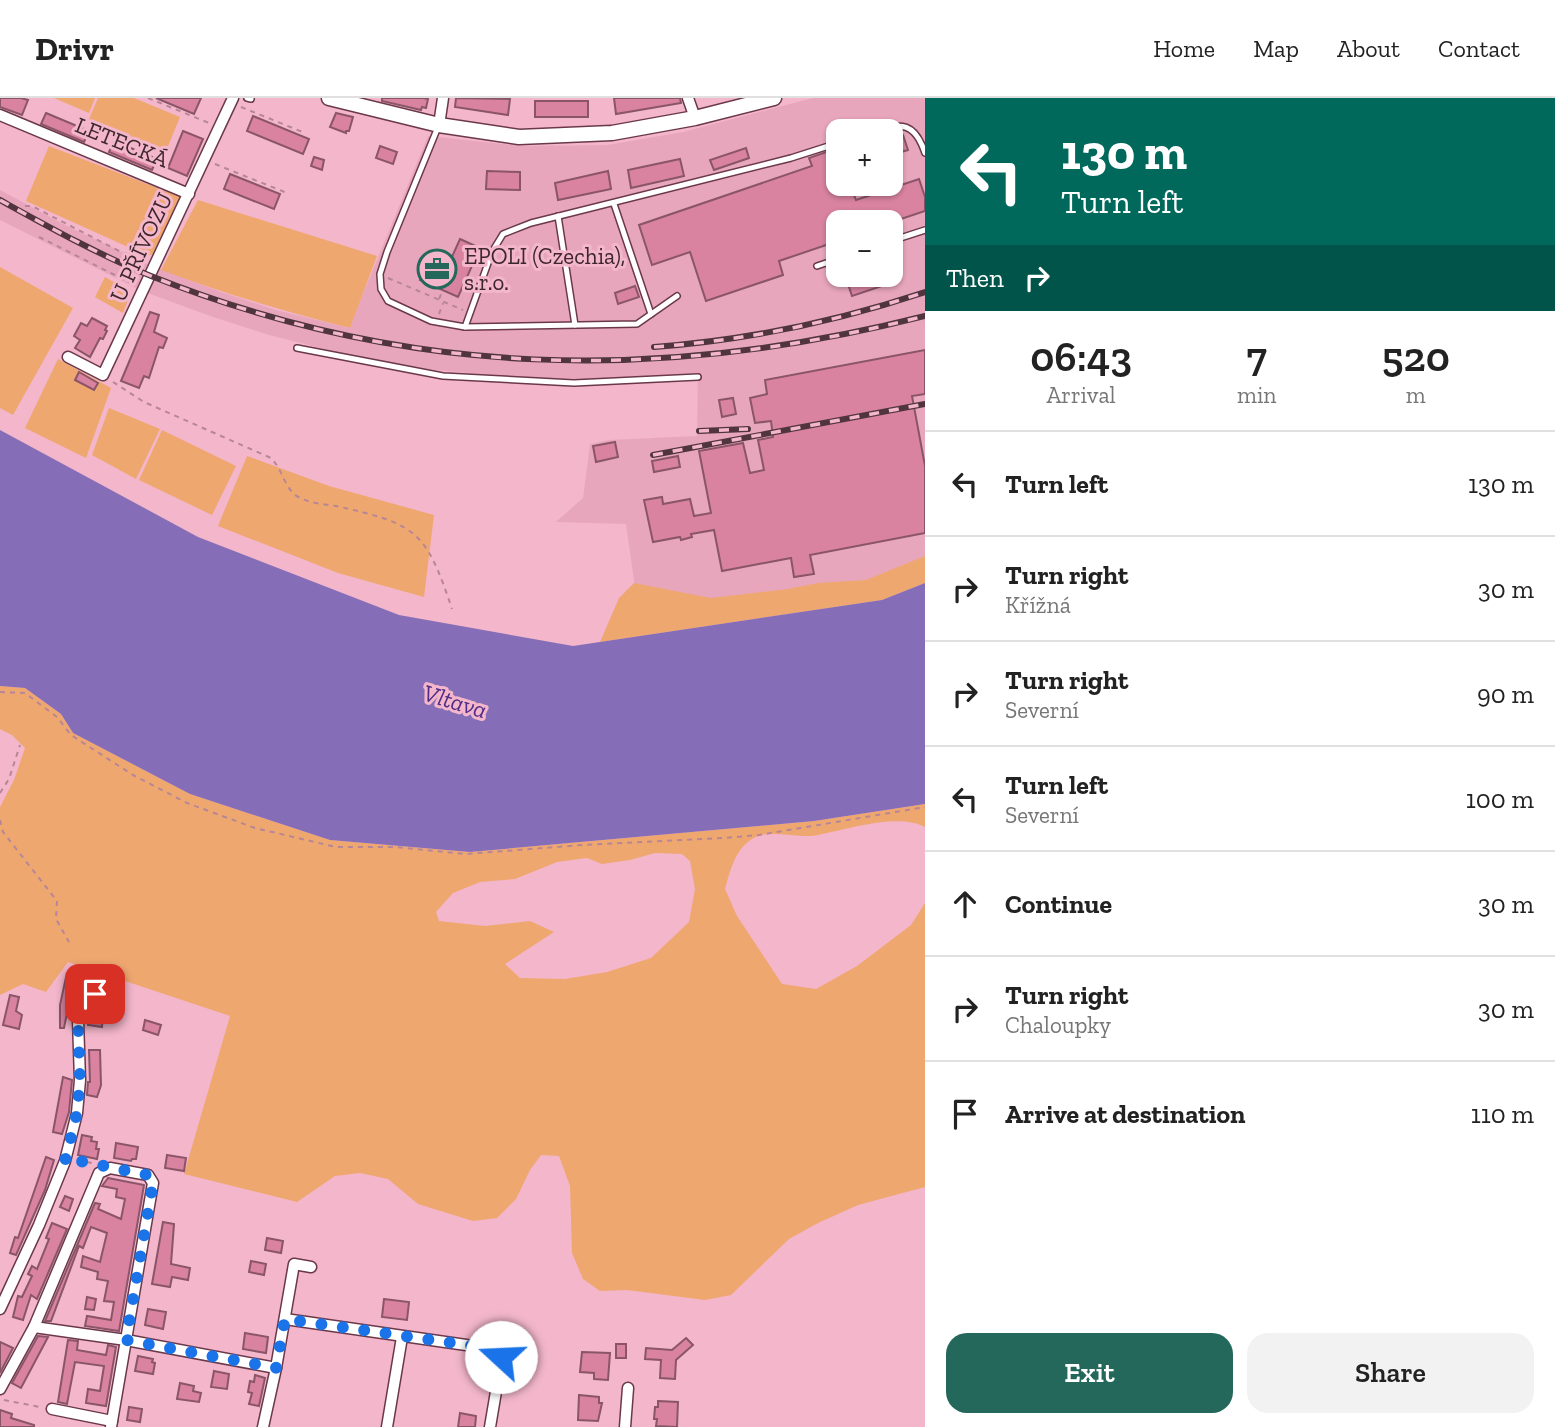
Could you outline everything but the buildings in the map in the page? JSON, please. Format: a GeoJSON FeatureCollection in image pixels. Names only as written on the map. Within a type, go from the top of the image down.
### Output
{"type":"FeatureCollection","features":[{"type":"Feature","properties":{"kind":"street"},"geometry":{"type":"LineString","coordinates":[[329,98],[439,125],[519,137],[612,133],[695,118],[774,98]]}},
{"type":"Feature","properties":{"kind":"street"},"geometry":{"type":"LineString","coordinates":[[439,125],[443,98]]}},
{"type":"Feature","properties":{"kind":"street"},"geometry":{"type":"LineString","coordinates":[[688,98],[695,118]]}},
{"type":"Feature","properties":{"kind":"street","name":"U PŘÍVOZU"},"geometry":{"type":"LineString","coordinates":[[103,375],[232,99]]}},
{"type":"Feature","properties":{"kind":"street","name":"LETECKÁ"},"geometry":{"type":"LineString","coordinates":[[0,115],[189,194]]}},
{"type":"Feature","properties":{"kind":"street"},"geometry":{"type":"LineString","coordinates":[[68,357],[103,375]]}},
{"type":"Feature","properties":{"kind":"street"},"geometry":{"type":"LineString","coordinates":[[0,1309],[65,1161],[77,1113],[80,1080],[78,1020],[82,1006],[95,994]]}},
{"type":"Feature","properties":{"kind":"street"},"geometry":{"type":"LineString","coordinates":[[0,1389],[34,1327],[96,1178],[106,1169],[148,1175],[153,1183],[112,1424],[52,1409]]}},
{"type":"Feature","properties":{"kind":"street"},"geometry":{"type":"LineString","coordinates":[[262,1427],[276,1368],[294,1265],[311,1267]]}},
{"type":"Feature","properties":{"kind":"street"},"geometry":{"type":"LineString","coordinates":[[285,1319],[495,1349],[501,1362],[490,1427]]}},
{"type":"Feature","properties":{"kind":"street"},"geometry":{"type":"LineString","coordinates":[[34,1327],[126,1340],[276,1368]]}},
{"type":"Feature","properties":{"kind":"street"},"geometry":{"type":"LineString","coordinates":[[387,1427],[402,1337]]}},
{"type":"Feature","properties":{"kind":"street"},"geometry":{"type":"LineString","coordinates":[[625,1427],[628,1388]]}},
{"type":"Feature","properties":{"kind":"lane"},"geometry":{"type":"LineString","coordinates":[[439,125],[380,274],[381,289],[388,301],[437,321],[465,327],[637,324],[677,296]]}},
{"type":"Feature","properties":{"kind":"lane"},"geometry":{"type":"LineString","coordinates":[[903,126],[920,138],[925,153]]}},
{"type":"Feature","properties":{"kind":"lane"},"geometry":{"type":"LineString","coordinates":[[465,327],[492,252],[503,234],[531,223],[614,204],[826,147]]}},
{"type":"Feature","properties":{"kind":"lane"},"geometry":{"type":"LineString","coordinates":[[614,204],[651,314]]}},
{"type":"Feature","properties":{"kind":"lane"},"geometry":{"type":"LineString","coordinates":[[558,216],[575,325]]}},
{"type":"Feature","properties":{"kind":"lane"},"geometry":{"type":"LineString","coordinates":[[903,237],[925,230]]}},
{"type":"Feature","properties":{"kind":"lane"},"geometry":{"type":"LineString","coordinates":[[817,266],[826,263]]}},
{"type":"Feature","properties":{"kind":"lane"},"geometry":{"type":"LineString","coordinates":[[297,348],[443,376],[574,383],[698,377]]}},
{"type":"Feature","properties":{"kind":"path"},"geometry":{"type":"LineString","coordinates":[[149,98],[219,127]]}},
{"type":"Feature","properties":{"kind":"path"},"geometry":{"type":"LineString","coordinates":[[232,99],[305,133]]}},
{"type":"Feature","properties":{"kind":"path"},"geometry":{"type":"LineString","coordinates":[[205,160],[287,193]]}},
{"type":"Feature","properties":{"kind":"path"},"geometry":{"type":"LineString","coordinates":[[25,206],[32,206],[121,253],[155,262]]}},
{"type":"Feature","properties":{"kind":"path"},"geometry":{"type":"LineString","coordinates":[[39,237],[143,290]]}},
{"type":"Feature","properties":{"kind":"path"},"geometry":{"type":"LineString","coordinates":[[380,274],[470,313]]}},
{"type":"Feature","properties":{"kind":"path"},"geometry":{"type":"LineString","coordinates":[[439,300],[443,290]]}},
{"type":"Feature","properties":{"kind":"path"},"geometry":{"type":"LineString","coordinates":[[437,321],[443,302]]}},
{"type":"Feature","properties":{"kind":"path"},"geometry":{"type":"LineString","coordinates":[[103,375],[144,402],[271,458],[296,495],[306,500],[363,512],[406,527],[420,538],[430,551],[452,609]]}},
{"type":"Feature","properties":{"kind":"path"},"geometry":{"type":"LineString","coordinates":[[0,692],[25,693],[57,717],[71,735],[133,775],[187,803],[255,828],[336,847],[395,847],[467,854],[736,837],[925,807]]}},
{"type":"Feature","properties":{"kind":"path"},"geometry":{"type":"LineString","coordinates":[[0,793],[9,779],[20,745]]}},
{"type":"Feature","properties":{"kind":"path"},"geometry":{"type":"LineString","coordinates":[[0,820],[4,832],[57,901],[56,919],[69,942]]}},
{"type":"Feature","properties":{"kind":"path"},"geometry":{"type":"LineString","coordinates":[[65,1161],[70,1164],[75,1160],[103,1164],[106,1169]]}},
{"type":"Feature","properties":{"kind":"path"},"geometry":{"type":"LineString","coordinates":[[0,1398],[52,1409]]}},
{"type":"Feature","properties":{"kind":"shaded area"},"geometry":{"type":"Polygon","coordinates":[[[54,98],[95,98],[89,113],[54,98]]]}},
{"type":"Feature","properties":{"kind":"shaded area"},"geometry":{"type":"Polygon","coordinates":[[[98,98],[134,98],[180,117],[166,151],[89,119],[98,98]]]}},
{"type":"Feature","properties":{"kind":"shaded area"},"geometry":{"type":"Polygon","coordinates":[[[813,98],[925,98],[925,583],[640,623],[626,524],[556,522],[583,498],[590,444],[609,440],[697,436],[698,373],[588,379],[509,377],[426,369],[344,354],[269,335],[142,291],[0,220],[0,190],[65,225],[152,266],[276,310],[349,328],[428,136],[522,146],[607,145],[683,132],[813,98]]]}},
{"type":"Feature","properties":{"kind":"shaded area"},"geometry":{"type":"Polygon","coordinates":[[[49,146],[181,197],[156,253],[148,256],[26,201],[49,146]]]}},
{"type":"Feature","properties":{"kind":"shaded area"},"geometry":{"type":"Polygon","coordinates":[[[198,200],[377,256],[350,328],[254,302],[161,270],[198,200]]]}},
{"type":"Feature","properties":{"kind":"shaded area"},"geometry":{"type":"Polygon","coordinates":[[[0,267],[73,308],[13,415],[0,408],[0,267]]]}},
{"type":"Feature","properties":{"kind":"shaded area"},"geometry":{"type":"Polygon","coordinates":[[[105,277],[121,286],[128,300],[123,313],[95,297],[105,277]]]}},
{"type":"Feature","properties":{"kind":"shaded area"},"geometry":{"type":"Polygon","coordinates":[[[58,359],[111,388],[86,458],[25,428],[58,359]]]}},
{"type":"Feature","properties":{"kind":"shaded area"},"geometry":{"type":"Polygon","coordinates":[[[109,408],[160,429],[136,479],[92,455],[109,408]]]}},
{"type":"Feature","properties":{"kind":"shaded area"},"geometry":{"type":"Polygon","coordinates":[[[162,430],[236,466],[212,515],[139,480],[162,430]]]}},
{"type":"Feature","properties":{"kind":"shaded area"},"geometry":{"type":"Polygon","coordinates":[[[247,456],[329,486],[434,515],[424,597],[338,573],[218,526],[247,456]]]}},
{"type":"Feature","properties":{"kind":"shaded area"},"geometry":{"type":"Polygon","coordinates":[[[925,556],[925,583],[882,600],[600,642],[619,598],[634,583],[711,598],[818,583],[866,580],[925,556]]]}},
{"type":"Feature","properties":{"kind":"shaded area"},"geometry":{"type":"Polygon","coordinates":[[[0,686],[25,688],[61,714],[73,733],[190,794],[330,840],[470,852],[814,821],[925,804],[925,827],[899,821],[869,824],[812,836],[758,836],[739,851],[725,889],[737,916],[782,984],[816,989],[857,966],[911,925],[925,903],[925,1187],[858,1205],[818,1223],[789,1239],[731,1295],[705,1300],[627,1290],[600,1291],[583,1279],[572,1253],[570,1186],[559,1156],[541,1155],[530,1170],[516,1199],[497,1218],[473,1221],[418,1204],[388,1179],[360,1173],[335,1176],[297,1202],[184,1174],[230,1016],[68,962],[46,992],[23,984],[0,995],[0,807],[14,780],[25,748],[12,735],[0,729],[0,686]],[[655,853],[602,864],[587,858],[557,862],[515,879],[480,882],[453,893],[436,912],[439,921],[485,926],[530,921],[554,932],[505,964],[520,978],[565,979],[607,972],[651,958],[689,922],[695,889],[690,861],[682,854],[655,853]]]}},
{"type":"Feature","properties":{"kind":"water","name":"Vltava"},"geometry":{"type":"Polygon","coordinates":[[[0,430],[198,537],[399,615],[573,646],[882,600],[925,583],[925,804],[814,821],[470,852],[330,840],[190,794],[73,733],[61,714],[25,688],[0,686],[0,430]]]}},
{"type":"Feature","properties":{"kind":"railway"},"geometry":{"type":"LineString","coordinates":[[0,200],[132,268],[247,310],[343,335],[439,351],[535,359],[631,360],[728,352],[826,338],[925,316]]}},
{"type":"Feature","properties":{"kind":"railway"},"geometry":{"type":"LineString","coordinates":[[654,347],[724,340],[791,328],[925,292]]}},
{"type":"Feature","properties":{"kind":"railway"},"geometry":{"type":"LineString","coordinates":[[653,455],[925,404]]}},
{"type":"Feature","properties":{"kind":"railway"},"geometry":{"type":"LineString","coordinates":[[699,431],[748,429]]}},
{"type":"Feature","properties":{"kind":"place","name":"EPOLI (Czechia), s.r.o."},"geometry":{"type":"Point","coordinates":[437,269]}},
{"type":"Feature","properties":{"kind":"route"},"geometry":{"type":"LineString","coordinates":[[95,994],[82,1006],[78,1020],[80,1080],[77,1113],[65,1161],[70,1164],[75,1160],[103,1164],[110,1168],[148,1175],[153,1183],[126,1340],[276,1368],[285,1319],[495,1349],[501,1357]]}}]}
